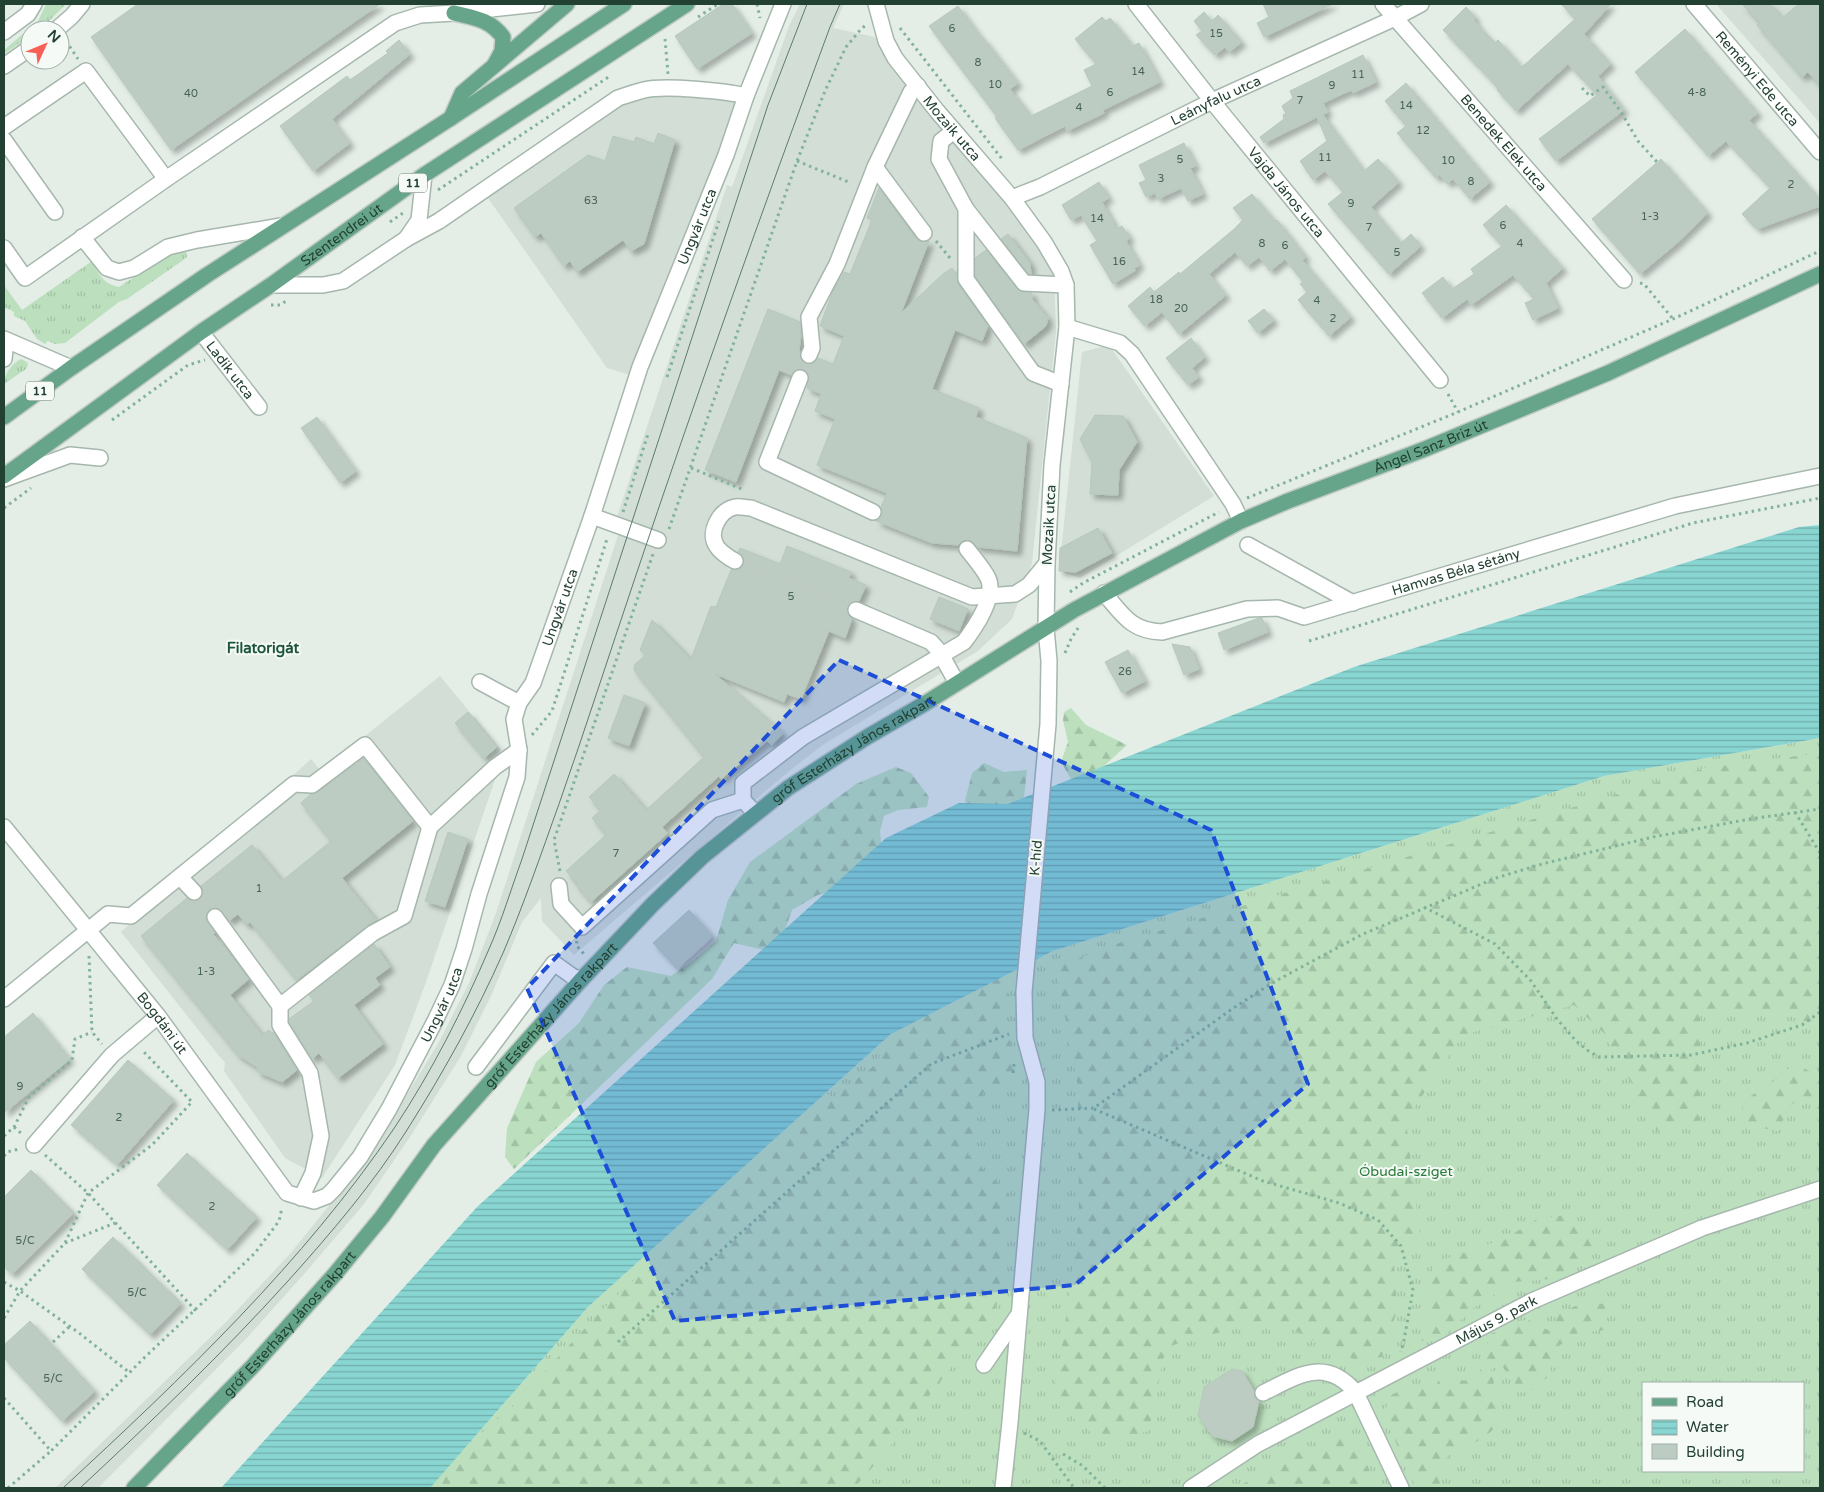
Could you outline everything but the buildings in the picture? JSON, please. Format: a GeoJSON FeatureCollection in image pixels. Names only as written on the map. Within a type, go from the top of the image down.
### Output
{"type":"FeatureCollection","features":[{"type":"Feature","properties":{"kind":"main road"},"geometry":{"type":"LineString","coordinates":[[451,118],[462,93],[567,4]]}},
{"type":"Feature","properties":{"kind":"main road","name":"11"},"geometry":{"type":"LineString","coordinates":[[4,417],[71,368],[281,226],[451,118],[624,4]]}},
{"type":"Feature","properties":{"kind":"main road","name":"Szentendrei út"},"geometry":{"type":"LineString","coordinates":[[4,477],[202,332],[424,175],[681,8]]}},
{"type":"Feature","properties":{"kind":"main road"},"geometry":{"type":"LineString","coordinates":[[454,13],[484,20],[496,27],[503,36],[502,51],[493,67]]}},
{"type":"Feature","properties":{"kind":"main road","name":"Ángel Sanz Briz út"},"geometry":{"type":"LineString","coordinates":[[1046,628],[1104,593],[1241,521],[1434,445],[1608,373],[1820,274]]}},
{"type":"Feature","properties":{"kind":"main road","name":"gróf Esterházy János rakpart"},"geometry":{"type":"LineString","coordinates":[[134,1488],[252,1367],[334,1274],[382,1217],[434,1145],[581,980],[653,904],[695,864],[755,813],[812,771],[1046,628]]}},
{"type":"Feature","properties":{"kind":"street"},"geometry":{"type":"LineString","coordinates":[[4,32],[28,14],[34,4]]}},
{"type":"Feature","properties":{"kind":"street"},"geometry":{"type":"LineString","coordinates":[[69,20],[82,4]]}},
{"type":"Feature","properties":{"kind":"street"},"geometry":{"type":"LineString","coordinates":[[4,248],[25,278],[82,236],[395,23],[420,14],[454,13],[537,4]]}},
{"type":"Feature","properties":{"kind":"street","name":"Ungvár utca"},"geometry":{"type":"LineString","coordinates":[[301,1198],[314,1202],[326,1196],[342,1180],[360,1157],[389,1108],[452,985],[517,777],[519,750],[514,720],[519,703],[533,683],[592,516],[640,367],[726,155],[746,96],[782,4]]}},
{"type":"Feature","properties":{"kind":"street","name":"Vajda János utca"},"geometry":{"type":"LineString","coordinates":[[1136,4],[1212,101],[1440,380]]}},
{"type":"Feature","properties":{"kind":"street","name":"Benedek Elek utca"},"geometry":{"type":"LineString","coordinates":[[1383,4],[1624,280]]}},
{"type":"Feature","properties":{"kind":"street","name":"Leányfalu utca"},"geometry":{"type":"LineString","coordinates":[[1012,198],[1028,192],[1212,101],[1395,18],[1421,4]]}},
{"type":"Feature","properties":{"kind":"street","name":"Reményi Ede utca"},"geometry":{"type":"LineString","coordinates":[[1694,4],[1820,152]]}},
{"type":"Feature","properties":{"kind":"street","name":"Mozaik utca"},"geometry":{"type":"LineString","coordinates":[[877,10],[886,41],[895,58],[954,131],[1012,198],[1044,242],[1061,270],[1066,285],[1067,327],[1052,465],[1047,564],[1048,724]]}},
{"type":"Feature","properties":{"kind":"street"},"geometry":{"type":"LineString","coordinates":[[4,66],[20,55]]}},
{"type":"Feature","properties":{"kind":"street"},"geometry":{"type":"LineString","coordinates":[[4,127],[86,72],[166,179]]}},
{"type":"Feature","properties":{"kind":"street"},"geometry":{"type":"LineString","coordinates":[[809,355],[812,348],[809,317],[837,264],[875,167],[911,92],[918,86]]}},
{"type":"Feature","properties":{"kind":"street"},"geometry":{"type":"LineString","coordinates":[[271,285],[323,284],[342,281],[406,239],[439,222],[618,98],[646,89],[669,88],[735,93],[746,96]]}},
{"type":"Feature","properties":{"kind":"street"},"geometry":{"type":"LineString","coordinates":[[954,131],[942,142],[939,159],[966,209],[1024,283],[1066,285]]}},
{"type":"Feature","properties":{"kind":"street"},"geometry":{"type":"LineString","coordinates":[[4,140],[55,212]]}},
{"type":"Feature","properties":{"kind":"street"},"geometry":{"type":"LineString","coordinates":[[875,167],[924,233]]}},
{"type":"Feature","properties":{"kind":"street"},"geometry":{"type":"LineString","coordinates":[[406,239],[419,220],[424,175]]}},
{"type":"Feature","properties":{"kind":"street"},"geometry":{"type":"LineString","coordinates":[[966,209],[966,279],[1033,373],[1061,384]]}},
{"type":"Feature","properties":{"kind":"street"},"geometry":{"type":"LineString","coordinates":[[82,236],[107,268],[119,272],[134,268],[168,247],[197,240],[281,226]]}},
{"type":"Feature","properties":{"kind":"street"},"geometry":{"type":"LineString","coordinates":[[1067,327],[1120,343],[1132,354],[1233,504],[1241,521]]}},
{"type":"Feature","properties":{"kind":"street","name":"Ladik utca"},"geometry":{"type":"LineString","coordinates":[[202,332],[259,407]]}},
{"type":"Feature","properties":{"kind":"street"},"geometry":{"type":"LineString","coordinates":[[4,359],[5,340],[71,368]]}},
{"type":"Feature","properties":{"kind":"street"},"geometry":{"type":"LineString","coordinates":[[800,378],[767,462],[873,512]]}},
{"type":"Feature","properties":{"kind":"street"},"geometry":{"type":"LineString","coordinates":[[4,477],[70,455],[100,458]]}},
{"type":"Feature","properties":{"kind":"street","name":"Hamvas Béla sétány"},"geometry":{"type":"LineString","coordinates":[[1104,593],[1136,627],[1149,632],[1162,632],[1246,609],[1278,608],[1304,617],[1675,506],[1820,476]]}},
{"type":"Feature","properties":{"kind":"street"},"geometry":{"type":"LineString","coordinates":[[735,561],[716,546],[714,530],[721,514],[735,507],[751,508],[972,597],[1015,594],[1029,585],[1047,564]]}},
{"type":"Feature","properties":{"kind":"street"},"geometry":{"type":"LineString","coordinates":[[592,516],[658,540]]}},
{"type":"Feature","properties":{"kind":"street"},"geometry":{"type":"LineString","coordinates":[[1248,545],[1353,603]]}},
{"type":"Feature","properties":{"kind":"street"},"geometry":{"type":"LineString","coordinates":[[755,813],[743,800],[743,783],[803,737],[942,656],[964,642],[974,630],[989,597],[988,578],[967,549]]}},
{"type":"Feature","properties":{"kind":"street"},"geometry":{"type":"LineString","coordinates":[[856,610],[931,642],[936,646],[957,683]]}},
{"type":"Feature","properties":{"kind":"street"},"geometry":{"type":"LineString","coordinates":[[480,682],[519,703]]}},
{"type":"Feature","properties":{"kind":"street","name":"K-híd"},"geometry":{"type":"LineString","coordinates":[[1003,1488],[1037,1109],[1037,1082],[1026,1046],[1024,1029],[1024,992],[1048,724]]}},
{"type":"Feature","properties":{"kind":"street"},"geometry":{"type":"LineString","coordinates":[[4,999],[108,914],[131,916],[294,784],[312,785],[365,745],[430,827]]}},
{"type":"Feature","properties":{"kind":"street"},"geometry":{"type":"LineString","coordinates":[[280,1006],[373,933],[404,916],[430,827],[494,767],[519,750]]}},
{"type":"Feature","properties":{"kind":"street"},"geometry":{"type":"LineString","coordinates":[[559,886],[561,904],[582,927],[712,810],[743,800]]}},
{"type":"Feature","properties":{"kind":"street","name":"Bogdáni út"},"geometry":{"type":"LineString","coordinates":[[4,827],[158,1016],[287,1192]]}},
{"type":"Feature","properties":{"kind":"street"},"geometry":{"type":"LineString","coordinates":[[180,877],[194,892]]}},
{"type":"Feature","properties":{"kind":"street"},"geometry":{"type":"LineString","coordinates":[[215,917],[280,1006],[280,1024],[310,1073],[321,1136],[313,1173],[301,1198],[287,1192]]}},
{"type":"Feature","properties":{"kind":"street"},"geometry":{"type":"LineString","coordinates":[[476,1066],[554,963],[581,980]]}},
{"type":"Feature","properties":{"kind":"street"},"geometry":{"type":"LineString","coordinates":[[34,1145],[112,1055],[158,1016]]}},
{"type":"Feature","properties":{"kind":"street","name":"Május 9. park"},"geometry":{"type":"LineString","coordinates":[[1191,1488],[1258,1444],[1532,1301],[1702,1228],[1820,1189]]}},
{"type":"Feature","properties":{"kind":"street"},"geometry":{"type":"LineString","coordinates":[[984,1365],[1020,1312]]}},
{"type":"Feature","properties":{"kind":"street"},"geometry":{"type":"LineString","coordinates":[[1263,1393],[1304,1373],[1322,1371],[1347,1381],[1356,1392],[1401,1488]]}},
{"type":"Feature","properties":{"kind":"path"},"geometry":{"type":"LineString","coordinates":[[559,886],[561,875],[554,840],[658,540],[664,543],[675,516],[797,161],[825,90],[846,47],[877,10],[892,17],[1004,162]]}},
{"type":"Feature","properties":{"kind":"path"},"geometry":{"type":"LineString","coordinates":[[665,40],[669,88]]}},
{"type":"Feature","properties":{"kind":"path"},"geometry":{"type":"LineString","coordinates":[[70,49],[86,72]]}},
{"type":"Feature","properties":{"kind":"path"},"geometry":{"type":"LineString","coordinates":[[1582,88],[1590,96],[1603,87],[1621,112],[1638,141],[1657,162]]}},
{"type":"Feature","properties":{"kind":"path"},"geometry":{"type":"LineString","coordinates":[[797,161],[866,189]]}},
{"type":"Feature","properties":{"kind":"path"},"geometry":{"type":"LineString","coordinates":[[667,377],[721,214]]}},
{"type":"Feature","properties":{"kind":"path"},"geometry":{"type":"LineString","coordinates":[[924,233],[931,235],[966,279]]}},
{"type":"Feature","properties":{"kind":"path"},"geometry":{"type":"LineString","coordinates":[[1233,504],[1458,412],[1673,319],[1820,251]]}},
{"type":"Feature","properties":{"kind":"path"},"geometry":{"type":"LineString","coordinates":[[1624,280],[1644,284],[1673,319]]}},
{"type":"Feature","properties":{"kind":"path"},"geometry":{"type":"LineString","coordinates":[[107,423],[188,365],[202,362],[216,352]]}},
{"type":"Feature","properties":{"kind":"path"},"geometry":{"type":"LineString","coordinates":[[1440,380],[1458,412]]}},
{"type":"Feature","properties":{"kind":"path"},"geometry":{"type":"LineString","coordinates":[[519,750],[552,711],[609,533],[616,526],[648,434]]}},
{"type":"Feature","properties":{"kind":"path"},"geometry":{"type":"LineString","coordinates":[[4,508],[36,485]]}},
{"type":"Feature","properties":{"kind":"path"},"geometry":{"type":"LineString","coordinates":[[1309,641],[1693,523],[1820,498]]}},
{"type":"Feature","properties":{"kind":"path"},"geometry":{"type":"LineString","coordinates":[[1049,661],[1065,654],[1071,639],[1081,626],[1074,610]]}},
{"type":"Feature","properties":{"kind":"path"},"geometry":{"type":"LineString","coordinates":[[1094,1108],[1232,1009],[1272,983],[1361,934],[1423,907],[1496,878],[1542,864],[1653,837],[1820,809]]}},
{"type":"Feature","properties":{"kind":"path"},"geometry":{"type":"LineString","coordinates":[[1795,812],[1820,853]]}},
{"type":"Feature","properties":{"kind":"path"},"geometry":{"type":"LineString","coordinates":[[1423,907],[1495,944],[1531,981],[1556,1019],[1576,1041],[1599,1057],[1692,1055],[1747,1043],[1802,1025],[1820,1012]]}},
{"type":"Feature","properties":{"kind":"path"},"geometry":{"type":"LineString","coordinates":[[88,931],[92,1032],[112,1055]]}},
{"type":"Feature","properties":{"kind":"path"},"geometry":{"type":"LineString","coordinates":[[618,1342],[931,1064],[1024,1029]]}},
{"type":"Feature","properties":{"kind":"path"},"geometry":{"type":"LineString","coordinates":[[4,1136],[14,1127],[29,1097],[72,1060],[75,1039],[92,1032]]}},
{"type":"Feature","properties":{"kind":"path"},"geometry":{"type":"LineString","coordinates":[[4,1318],[20,1291],[65,1243],[88,1193],[152,1144],[192,1102],[132,1039]]}},
{"type":"Feature","properties":{"kind":"path"},"geometry":{"type":"LineString","coordinates":[[1037,1109],[1094,1108],[1263,1181],[1339,1203],[1378,1220],[1401,1246],[1413,1290],[1404,1340],[1394,1373]]}},
{"type":"Feature","properties":{"kind":"path"},"geometry":{"type":"LineString","coordinates":[[34,1145],[88,1193],[196,1311]]}},
{"type":"Feature","properties":{"kind":"path"},"geometry":{"type":"LineString","coordinates":[[8,1488],[51,1451],[145,1357],[256,1253],[279,1221],[287,1192]]}},
{"type":"Feature","properties":{"kind":"path"},"geometry":{"type":"LineString","coordinates":[[65,1243],[115,1223]]}},
{"type":"Feature","properties":{"kind":"path"},"geometry":{"type":"LineString","coordinates":[[4,1282],[20,1291],[130,1373]]}},
{"type":"Feature","properties":{"kind":"path"},"geometry":{"type":"LineString","coordinates":[[54,1342],[69,1327]]}},
{"type":"Feature","properties":{"kind":"path"},"geometry":{"type":"LineString","coordinates":[[4,1398],[51,1451]]}},
{"type":"Feature","properties":{"kind":"path"},"geometry":{"type":"LineString","coordinates":[[1010,1422],[1025,1434],[1040,1441],[1074,1488]]}},
{"type":"Feature","properties":{"kind":"path"},"geometry":{"type":"LineString","coordinates":[[1063,1454],[1083,1466],[1105,1488]]}},
{"type":"Feature","properties":{"kind":"highlighted area"},"geometry":{"type":"Polygon","coordinates":[[[839,660],[1211,830],[1308,1084],[1075,1285],[675,1321],[527,988],[839,660]]]}},
{"type":"Feature","properties":{"kind":"shaded area"},"geometry":{"type":"Polygon","coordinates":[[[800,4],[844,4],[833,28],[875,37],[938,123],[1027,230],[1054,272],[1056,331],[1032,563],[1012,619],[978,651],[824,744],[788,772],[574,955],[542,921],[541,898],[522,922],[491,996],[461,1056],[410,1137],[364,1204],[245,1340],[98,1488],[55,1488],[226,1322],[289,1255],[345,1186],[389,1124],[439,1042],[469,983],[496,913],[620,529],[615,523],[727,185],[732,187],[789,26],[800,4]]]}},
{"type":"Feature","properties":{"kind":"shaded area"},"geometry":{"type":"Polygon","coordinates":[[[1716,4],[1820,4],[1820,123],[1716,4]]]}},
{"type":"Feature","properties":{"kind":"shaded area"},"geometry":{"type":"Polygon","coordinates":[[[646,89],[746,96],[633,376],[607,368],[488,198],[620,103],[646,89]]]}},
{"type":"Feature","properties":{"kind":"shaded area"},"geometry":{"type":"Polygon","coordinates":[[[1109,345],[1214,496],[1080,578],[1059,571],[1082,352],[1109,345]]]}},
{"type":"Feature","properties":{"kind":"shaded area"},"geometry":{"type":"Polygon","coordinates":[[[440,676],[501,750],[490,762],[498,771],[425,985],[395,1065],[322,1178],[285,1158],[224,1071],[225,1062],[121,932],[311,759],[321,771],[440,676]]]}},
{"type":"Feature","properties":{"kind":"green space"},"geometry":{"type":"Polygon","coordinates":[[[46,4],[66,4],[50,20],[38,20],[46,4]]]}},
{"type":"Feature","properties":{"kind":"green space"},"geometry":{"type":"Polygon","coordinates":[[[20,36],[20,43],[4,54],[4,50],[20,36]]]}},
{"type":"Feature","properties":{"kind":"green space"},"geometry":{"type":"Polygon","coordinates":[[[186,250],[187,257],[182,261],[127,299],[119,302],[65,343],[55,344],[48,341],[45,344],[37,339],[25,321],[14,316],[14,312],[4,307],[4,285],[22,310],[92,261],[105,281],[119,287],[170,253],[186,250]]]}},
{"type":"Feature","properties":{"kind":"green space"},"geometry":{"type":"Polygon","coordinates":[[[21,359],[27,362],[26,369],[4,384],[5,376],[9,369],[21,359]]]}},
{"type":"Feature","properties":{"kind":"green space"},"geometry":{"type":"Polygon","coordinates":[[[1071,708],[1086,725],[1127,745],[1091,778],[1072,781],[1061,762],[1068,742],[1063,720],[1064,712],[1071,708]]]}},
{"type":"Feature","properties":{"kind":"green space","name":"Óbudai-sziget"},"geometry":{"type":"Polygon","coordinates":[[[1820,738],[1820,1488],[430,1488],[588,1307],[891,1034],[1053,951],[1604,776],[1820,738]]]}},
{"type":"Feature","properties":{"kind":"green space"},"geometry":{"type":"Polygon","coordinates":[[[1820,753],[1820,1027],[1775,1011],[1700,1012],[1700,1120],[1658,1132],[1604,1033],[1574,1005],[1463,1035],[1406,1120],[1420,1236],[1394,1263],[1397,1311],[1382,1357],[1359,1361],[1332,1351],[1273,1318],[1166,1347],[1149,1431],[1104,1443],[1052,1400],[1063,1340],[1079,1216],[1078,1087],[1056,967],[1122,942],[1705,768],[1820,753]]]}},
{"type":"Feature","properties":{"kind":"green space"},"geometry":{"type":"Polygon","coordinates":[[[984,763],[1004,772],[1027,770],[1023,807],[970,814],[965,801],[972,773],[984,763]]]}},
{"type":"Feature","properties":{"kind":"green space"},"geometry":{"type":"Polygon","coordinates":[[[896,767],[911,773],[929,797],[927,807],[898,810],[884,816],[880,831],[883,862],[862,884],[818,895],[792,910],[777,953],[734,943],[712,979],[514,1169],[505,1157],[507,1128],[536,1062],[579,1023],[604,985],[627,967],[671,976],[694,960],[716,941],[728,900],[750,862],[856,784],[896,767]]]}},
{"type":"Feature","properties":{"kind":"green space"},"geometry":{"type":"Polygon","coordinates":[[[1006,961],[1008,991],[1005,1018],[1017,1075],[984,1091],[968,1155],[1008,1193],[1004,1278],[994,1312],[884,1454],[854,1488],[418,1488],[512,1407],[600,1312],[681,1235],[721,1167],[802,1084],[834,1097],[875,1065],[899,1020],[960,1008],[962,989],[1006,961]]]}},
{"type":"Feature","properties":{"kind":"green space"},"geometry":{"type":"Polygon","coordinates":[[[1795,1063],[1814,1074],[1820,1072],[1820,1122],[1814,1114],[1817,1096],[1792,1104],[1777,1131],[1739,1124],[1743,1101],[1777,1079],[1795,1063]]]}},
{"type":"Feature","properties":{"kind":"green space"},"geometry":{"type":"Polygon","coordinates":[[[1567,1215],[1590,1227],[1599,1251],[1550,1279],[1514,1282],[1472,1309],[1445,1335],[1421,1341],[1427,1317],[1426,1286],[1437,1262],[1506,1238],[1537,1219],[1567,1215]]]}},
{"type":"Feature","properties":{"kind":"green space"},"geometry":{"type":"Polygon","coordinates":[[[1582,1303],[1608,1304],[1604,1330],[1578,1333],[1554,1349],[1550,1375],[1532,1390],[1522,1393],[1502,1366],[1491,1369],[1499,1407],[1498,1426],[1480,1440],[1447,1455],[1439,1488],[1416,1488],[1384,1416],[1389,1396],[1406,1388],[1434,1388],[1445,1371],[1464,1381],[1480,1371],[1490,1334],[1527,1319],[1548,1330],[1560,1313],[1582,1303]]]}},
{"type":"Feature","properties":{"kind":"green space"},"geometry":{"type":"Polygon","coordinates":[[[1347,1436],[1364,1458],[1377,1488],[1236,1488],[1291,1455],[1347,1436]]]}},
{"type":"Feature","properties":{"kind":"water"},"geometry":{"type":"Polygon","coordinates":[[[1820,525],[1820,738],[1604,776],[1053,951],[891,1034],[588,1307],[430,1488],[221,1488],[477,1207],[886,838],[959,803],[1008,804],[1354,667],[1799,527],[1820,525]]]}},
{"type":"Feature","properties":{"kind":"tunnel"},"geometry":{"type":"LineString","coordinates":[[800,378],[809,355]]}},
{"type":"Feature","properties":{"kind":"tunnel"},"geometry":{"type":"LineString","coordinates":[[735,561],[856,610]]}},
{"type":"Feature","properties":{"kind":"tunnel"},"geometry":{"type":"LineString","coordinates":[[194,892],[215,917]]}},
{"type":"Feature","properties":{"kind":"tram line"},"geometry":{"type":"LineString","coordinates":[[63,1488],[197,1361],[240,1317],[321,1225],[395,1127],[422,1084],[458,1017],[494,938],[522,859],[768,105],[807,4]]}},
{"type":"Feature","properties":{"kind":"tram line"},"geometry":{"type":"LineString","coordinates":[[80,1488],[238,1335],[336,1226],[394,1150],[433,1087],[470,1021],[493,976],[532,879],[569,776],[705,373],[754,234],[840,4]]}},
{"type":"Feature","properties":{"kind":"district","name":"Filatorigát"},"geometry":{"type":"Point","coordinates":[263,648]}}]}
